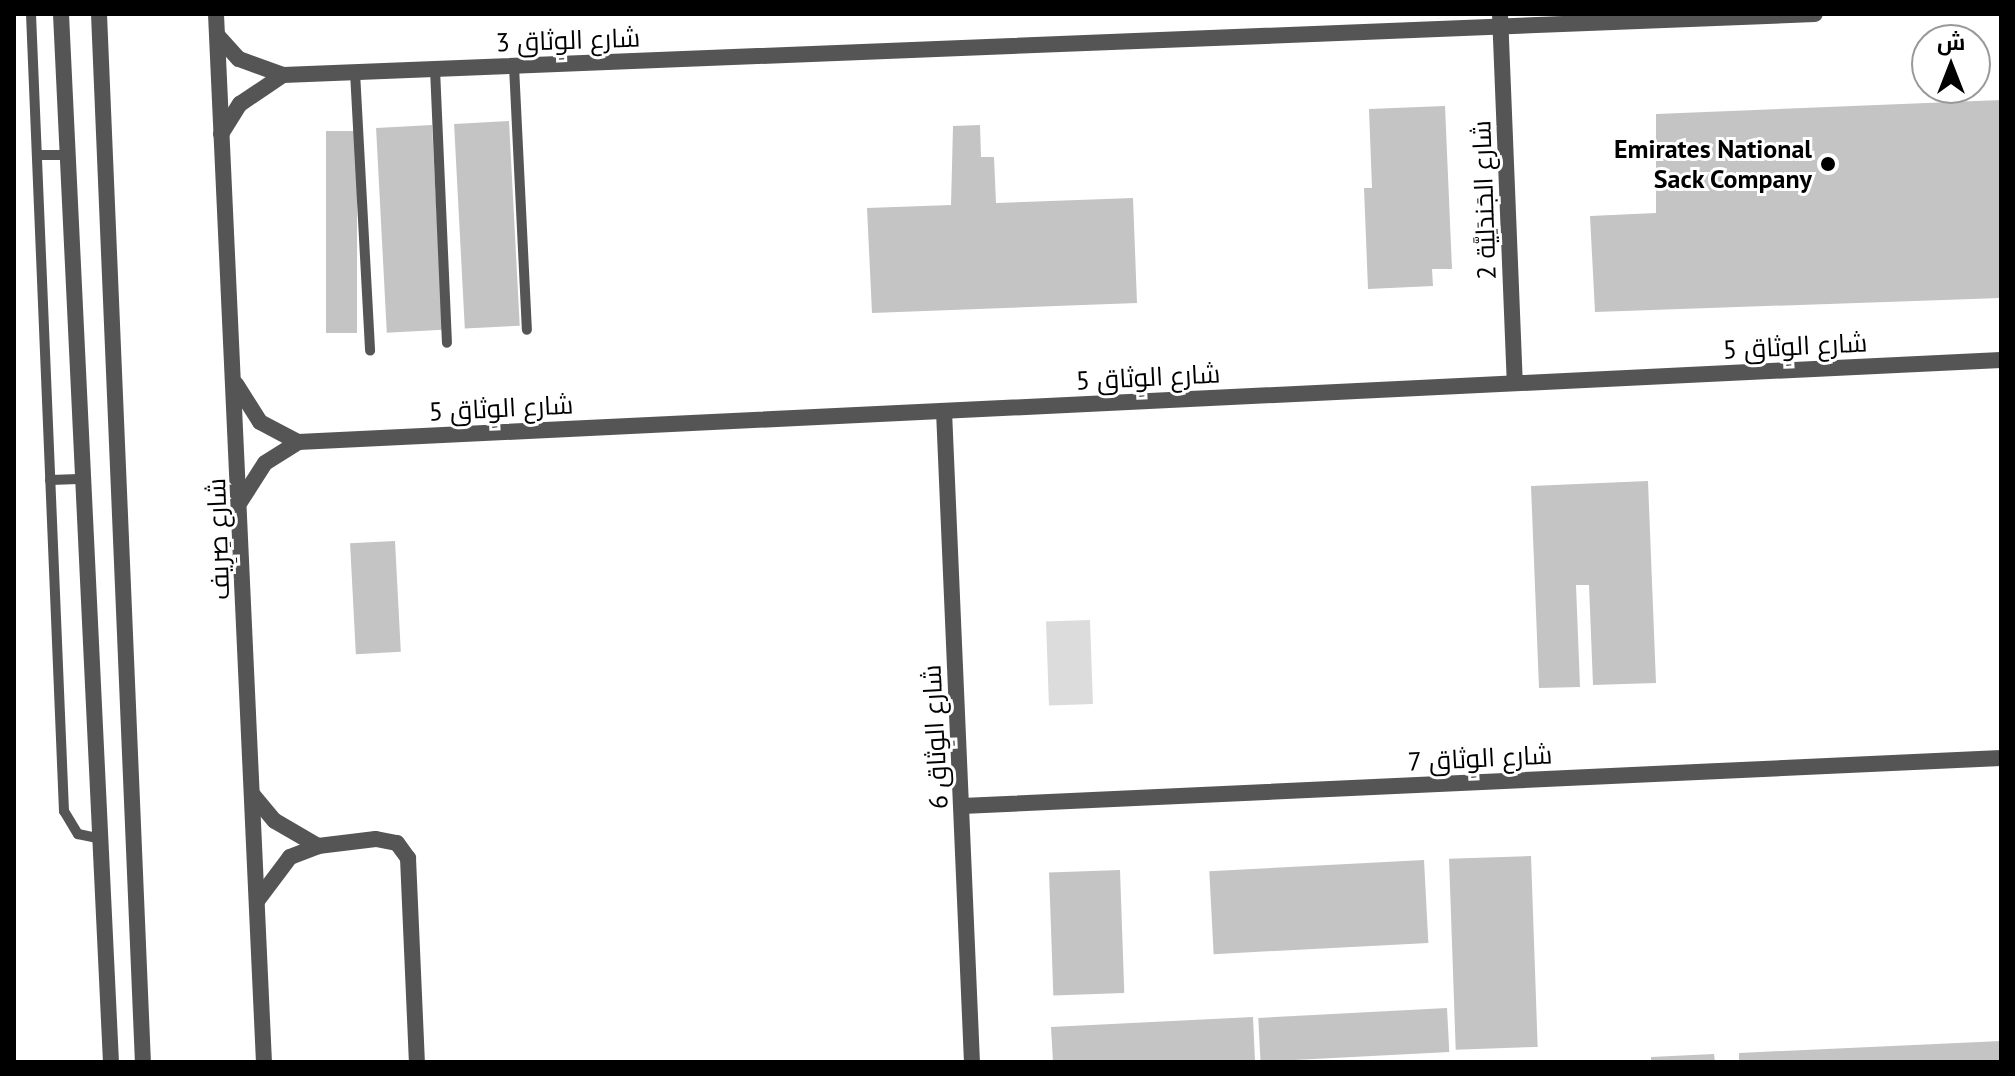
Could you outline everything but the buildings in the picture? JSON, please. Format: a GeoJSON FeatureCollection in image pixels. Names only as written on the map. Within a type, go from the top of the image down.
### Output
{"type":"FeatureCollection","features":[{"type":"Feature","properties":{"kind":"street"},"geometry":{"type":"LineString","coordinates":[[61,14],[104,839],[111,1062]]}},
{"type":"Feature","properties":{"kind":"street"},"geometry":{"type":"LineString","coordinates":[[99,14],[143,1062]]}},
{"type":"Feature","properties":{"kind":"street","name":"شارع صِرِيف"},"geometry":{"type":"LineString","coordinates":[[216,14],[236,384],[264,1062]]}},
{"type":"Feature","properties":{"kind":"street","name":"شارع الوِثاق 3"},"geometry":{"type":"LineString","coordinates":[[218,36],[239,59],[283,75],[1501,21],[1815,14]]}},
{"type":"Feature","properties":{"kind":"street","name":"شارع الجَندَلِيَّة 2"},"geometry":{"type":"LineString","coordinates":[[1501,21],[1515,383]]}},
{"type":"Feature","properties":{"kind":"street"},"geometry":{"type":"LineString","coordinates":[[221,134],[240,104],[283,75]]}},
{"type":"Feature","properties":{"kind":"street","name":"شارع الوِثاق 5"},"geometry":{"type":"LineString","coordinates":[[298,442],[2001,360]]}},
{"type":"Feature","properties":{"kind":"street"},"geometry":{"type":"LineString","coordinates":[[236,384],[260,422],[298,442],[265,463],[240,502]]}},
{"type":"Feature","properties":{"kind":"street","name":"شارع الوِثاق 6"},"geometry":{"type":"LineString","coordinates":[[944,411],[972,1062]]}},
{"type":"Feature","properties":{"kind":"street","name":"شارع الوِثاق 7"},"geometry":{"type":"LineString","coordinates":[[962,806],[2001,758]]}},
{"type":"Feature","properties":{"kind":"street"},"geometry":{"type":"LineString","coordinates":[[252,794],[275,821],[318,846]]}},
{"type":"Feature","properties":{"kind":"street"},"geometry":{"type":"LineString","coordinates":[[257,901],[290,857],[318,846],[376,839],[397,843],[408,858],[417,1062]]}},
{"type":"Feature","properties":{"kind":"lane"},"geometry":{"type":"LineString","coordinates":[[31,14],[64,811],[78,834],[104,839]]}},
{"type":"Feature","properties":{"kind":"lane"},"geometry":{"type":"LineString","coordinates":[[514,66],[527,330]]}},
{"type":"Feature","properties":{"kind":"lane"},"geometry":{"type":"LineString","coordinates":[[435,69],[447,343]]}},
{"type":"Feature","properties":{"kind":"lane"},"geometry":{"type":"LineString","coordinates":[[355,72],[370,351]]}},
{"type":"Feature","properties":{"kind":"lane"},"geometry":{"type":"LineString","coordinates":[[38,155],[70,155]]}},
{"type":"Feature","properties":{"kind":"lane"},"geometry":{"type":"LineString","coordinates":[[50,480],[86,479]]}},
{"type":"Feature","properties":{"kind":"shaded area"},"geometry":{"type":"Polygon","coordinates":[[[1090,620],[1093,704],[1049,705],[1046,622],[1090,620]]]}},
{"type":"Feature","properties":{"kind":"place","name":"Emirates National Sack Company"},"geometry":{"type":"Point","coordinates":[1828,164]}}]}
